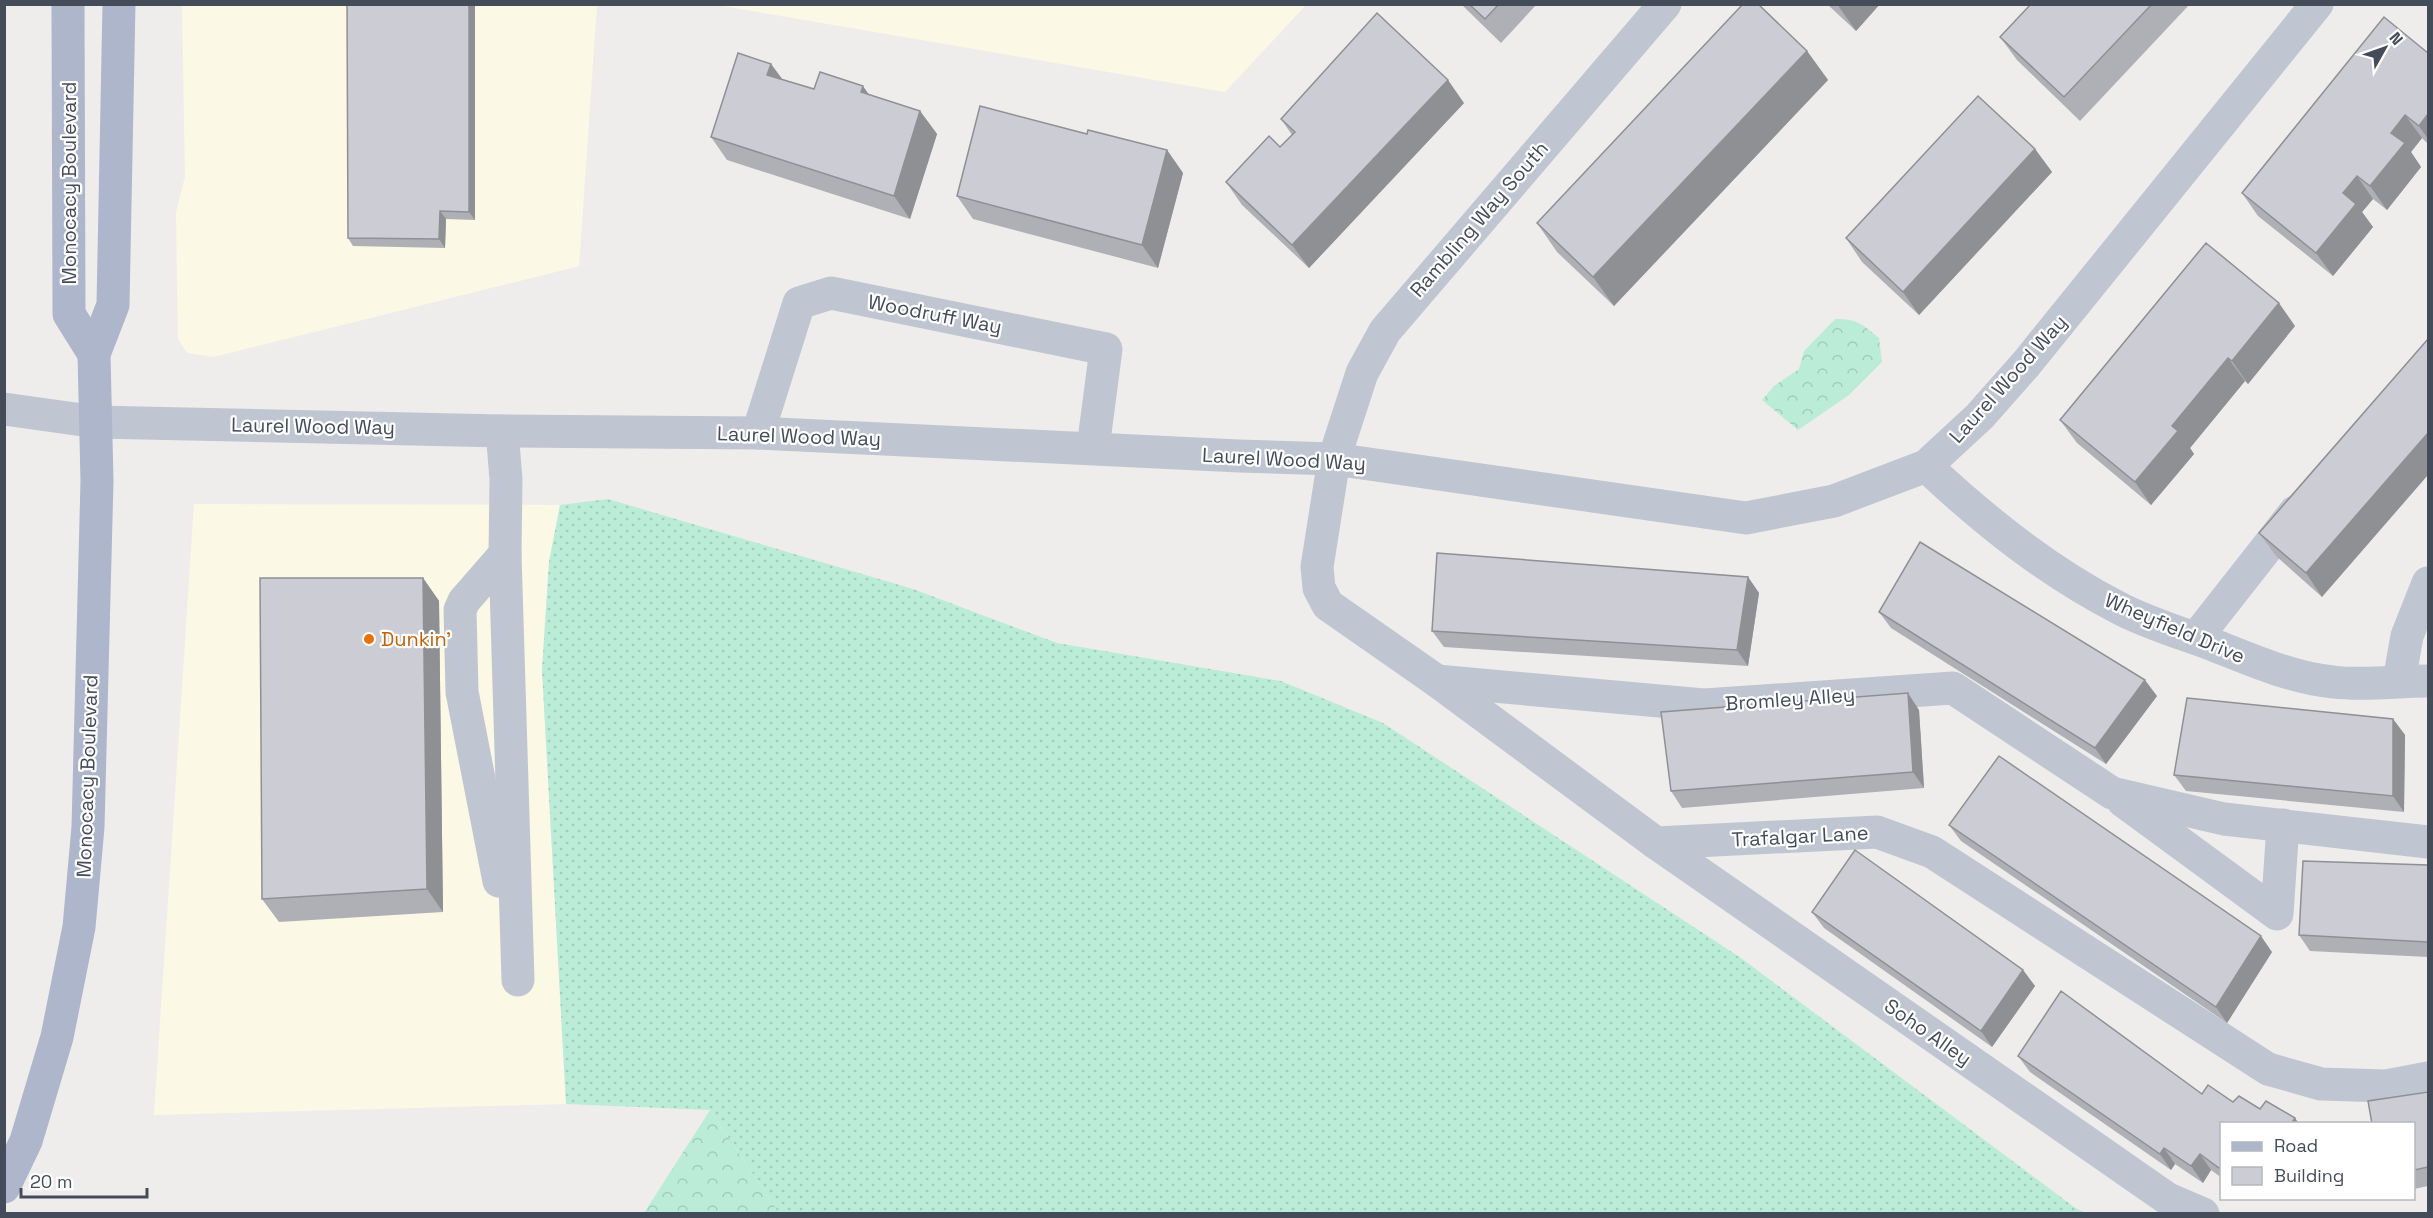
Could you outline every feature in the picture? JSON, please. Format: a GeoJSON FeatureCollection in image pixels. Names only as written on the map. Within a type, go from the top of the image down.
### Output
{"type":"FeatureCollection","features":[{"type":"Feature","properties":{"kind":"main road","name":"Monocacy Boulevard"},"geometry":{"type":"LineString","coordinates":[[68,4],[69,314],[94,354]]}},
{"type":"Feature","properties":{"kind":"main road","name":"Monocacy Boulevard"},"geometry":{"type":"LineString","coordinates":[[4,1186],[26,1141],[57,1037],[79,927],[88,827],[97,422],[94,354],[112,305],[119,4]]}},
{"type":"Feature","properties":{"kind":"street","name":"Rambling Way South"},"geometry":{"type":"LineString","coordinates":[[1334,459],[1362,373],[1385,331],[1665,4]]}},
{"type":"Feature","properties":{"kind":"street","name":"Laurel Wood Way"},"geometry":{"type":"LineString","coordinates":[[4,409],[97,422],[502,431],[758,433],[1334,459],[1746,518],[1834,501],[1926,465],[1980,416],[2026,364],[2317,4]]}},
{"type":"Feature","properties":{"kind":"street","name":"Woodruff Way"},"geometry":{"type":"LineString","coordinates":[[758,433],[799,303],[831,293],[1107,349],[1093,448]]}},
{"type":"Feature","properties":{"kind":"street"},"geometry":{"type":"LineString","coordinates":[[502,431],[506,479],[505,554],[518,980],[462,692],[460,610],[464,601],[505,554]]}},
{"type":"Feature","properties":{"kind":"street"},"geometry":{"type":"LineString","coordinates":[[1334,459],[1317,567],[1319,588],[1328,605],[1437,681],[1656,843]]}},
{"type":"Feature","properties":{"kind":"street","name":"Wheyfield Drive"},"geometry":{"type":"LineString","coordinates":[[1926,465],[1972,508],[2016,544],[2064,576],[2121,609],[2272,668],[2332,682],[2377,685],[2414,681]]}},
{"type":"Feature","properties":{"kind":"street"},"geometry":{"type":"LineString","coordinates":[[2196,638],[2311,492]]}},
{"type":"Feature","properties":{"kind":"street"},"geometry":{"type":"LineString","coordinates":[[2414,681],[2407,636],[2428,583]]}},
{"type":"Feature","properties":{"kind":"street","name":"Bromley Alley"},"geometry":{"type":"LineString","coordinates":[[1437,681],[1704,705],[1953,688],[2112,793],[2277,914],[2283,825]]}},
{"type":"Feature","properties":{"kind":"street","name":"Bromley Alley"},"geometry":{"type":"LineString","coordinates":[[2112,793],[2224,819],[2428,842]]}},
{"type":"Feature","properties":{"kind":"street","name":"Trafalgar Lane"},"geometry":{"type":"LineString","coordinates":[[1656,843],[1877,832],[1932,852],[2268,1069],[2321,1084],[2386,1086],[2428,1078]]}},
{"type":"Feature","properties":{"kind":"street","name":"Soho Alley"},"geometry":{"type":"LineString","coordinates":[[1656,843],[2168,1198],[2203,1214]]}},
{"type":"Feature","properties":{"kind":"shaded area"},"geometry":{"type":"Polygon","coordinates":[[[182,5],[597,5],[579,266],[214,357],[187,353],[178,339],[176,212],[185,177],[182,5]]]}},
{"type":"Feature","properties":{"kind":"shaded area"},"geometry":{"type":"Polygon","coordinates":[[[717,5],[1306,5],[1225,92],[717,5]]]}},
{"type":"Feature","properties":{"kind":"shaded area"},"geometry":{"type":"Polygon","coordinates":[[[194,504],[560,505],[549,562],[542,670],[566,1104],[154,1115],[194,504]]]}},
{"type":"Feature","properties":{"kind":"green space"},"geometry":{"type":"Polygon","coordinates":[[[1835,319],[1859,323],[1879,338],[1882,362],[1849,395],[1798,430],[1762,400],[1774,386],[1799,369],[1804,351],[1835,319]]]}},
{"type":"Feature","properties":{"kind":"green space"},"geometry":{"type":"Polygon","coordinates":[[[608,499],[913,589],[1057,643],[1281,681],[1383,723],[1741,958],[2085,1213],[779,1213],[710,1110],[566,1104],[542,670],[549,562],[560,505],[608,499]]]}},
{"type":"Feature","properties":{"kind":"green space"},"geometry":{"type":"Polygon","coordinates":[[[710,1110],[779,1213],[644,1213],[710,1110]]]}},
{"type":"Feature","properties":{"kind":"building"},"geometry":{"type":"Polygon","coordinates":[[[347,4],[469,4],[469,212],[440,211],[439,239],[348,238],[347,4]]]}},
{"type":"Feature","properties":{"kind":"building"},"geometry":{"type":"Polygon","coordinates":[[[1469,4],[1499,4],[1485,19],[1469,4]]]}},
{"type":"Feature","properties":{"kind":"building"},"geometry":{"type":"Polygon","coordinates":[[[1743,4],[1758,4],[1807,51],[1593,277],[1537,223],[1743,4]]]}},
{"type":"Feature","properties":{"kind":"building"},"geometry":{"type":"Polygon","coordinates":[[[2031,4],[2152,4],[2064,97],[2000,37],[2031,4]]]}},
{"type":"Feature","properties":{"kind":"building"},"geometry":{"type":"Polygon","coordinates":[[[1377,13],[1448,80],[1292,245],[1226,182],[1269,136],[1280,147],[1295,132],[1281,119],[1377,13]]]}},
{"type":"Feature","properties":{"kind":"building"},"geometry":{"type":"Polygon","coordinates":[[[2384,17],[2428,53],[2428,114],[2419,126],[2405,115],[2391,133],[2405,143],[2370,186],[2357,176],[2343,193],[2356,204],[2316,253],[2242,193],[2384,17]]]}},
{"type":"Feature","properties":{"kind":"building"},"geometry":{"type":"Polygon","coordinates":[[[738,53],[771,64],[767,75],[814,89],[820,72],[863,86],[861,92],[920,111],[894,196],[711,137],[738,53]]]}},
{"type":"Feature","properties":{"kind":"building"},"geometry":{"type":"Polygon","coordinates":[[[1978,96],[2035,149],[1903,292],[1846,238],[1978,96]]]}},
{"type":"Feature","properties":{"kind":"building"},"geometry":{"type":"Polygon","coordinates":[[[980,106],[1087,134],[1088,130],[1167,150],[1142,245],[957,196],[980,106]]]}},
{"type":"Feature","properties":{"kind":"building"},"geometry":{"type":"Polygon","coordinates":[[[2206,243],[2279,303],[2232,361],[2228,358],[2172,426],[2178,431],[2135,482],[2060,420],[2206,243]]]}},
{"type":"Feature","properties":{"kind":"building"},"geometry":{"type":"Polygon","coordinates":[[[2428,339],[2428,433],[2306,573],[2259,533],[2428,339]]]}},
{"type":"Feature","properties":{"kind":"building"},"geometry":{"type":"Polygon","coordinates":[[[1920,542],[2145,680],[2095,748],[1879,612],[1920,542]]]}},
{"type":"Feature","properties":{"kind":"building"},"geometry":{"type":"Polygon","coordinates":[[[1437,553],[1748,577],[1737,650],[1432,631],[1437,553]]]}},
{"type":"Feature","properties":{"kind":"building"},"geometry":{"type":"Polygon","coordinates":[[[260,578],[423,578],[427,889],[262,899],[260,578]]]}},
{"type":"Feature","properties":{"kind":"building"},"geometry":{"type":"Polygon","coordinates":[[[1908,693],[1913,772],[1671,791],[1661,712],[1908,693]]]}},
{"type":"Feature","properties":{"kind":"building"},"geometry":{"type":"Polygon","coordinates":[[[2187,698],[2393,719],[2393,796],[2174,775],[2187,698]]]}},
{"type":"Feature","properties":{"kind":"building"},"geometry":{"type":"Polygon","coordinates":[[[1999,756],[2261,936],[2216,1007],[1949,825],[1999,756]]]}},
{"type":"Feature","properties":{"kind":"building"},"geometry":{"type":"Polygon","coordinates":[[[1855,850],[2023,970],[1981,1031],[1812,912],[1855,850]]]}},
{"type":"Feature","properties":{"kind":"building"},"geometry":{"type":"Polygon","coordinates":[[[2303,861],[2428,865],[2428,942],[2299,935],[2303,861]]]}},
{"type":"Feature","properties":{"kind":"building"},"geometry":{"type":"Polygon","coordinates":[[[2061,991],[2202,1094],[2208,1085],[2233,1102],[2239,1096],[2260,1109],[2266,1101],[2295,1118],[2292,1122],[2220,1122],[2220,1167],[2200,1154],[2191,1166],[2164,1148],[2160,1154],[2018,1056],[2061,991]]]}},
{"type":"Feature","properties":{"kind":"building"},"geometry":{"type":"Polygon","coordinates":[[[2428,1092],[2428,1167],[2415,1170],[2415,1122],[2372,1122],[2368,1101],[2428,1092]]]}},
{"type":"Feature","properties":{"kind":"place","name":"Dunkin'"},"geometry":{"type":"Point","coordinates":[369,639]}}]}
